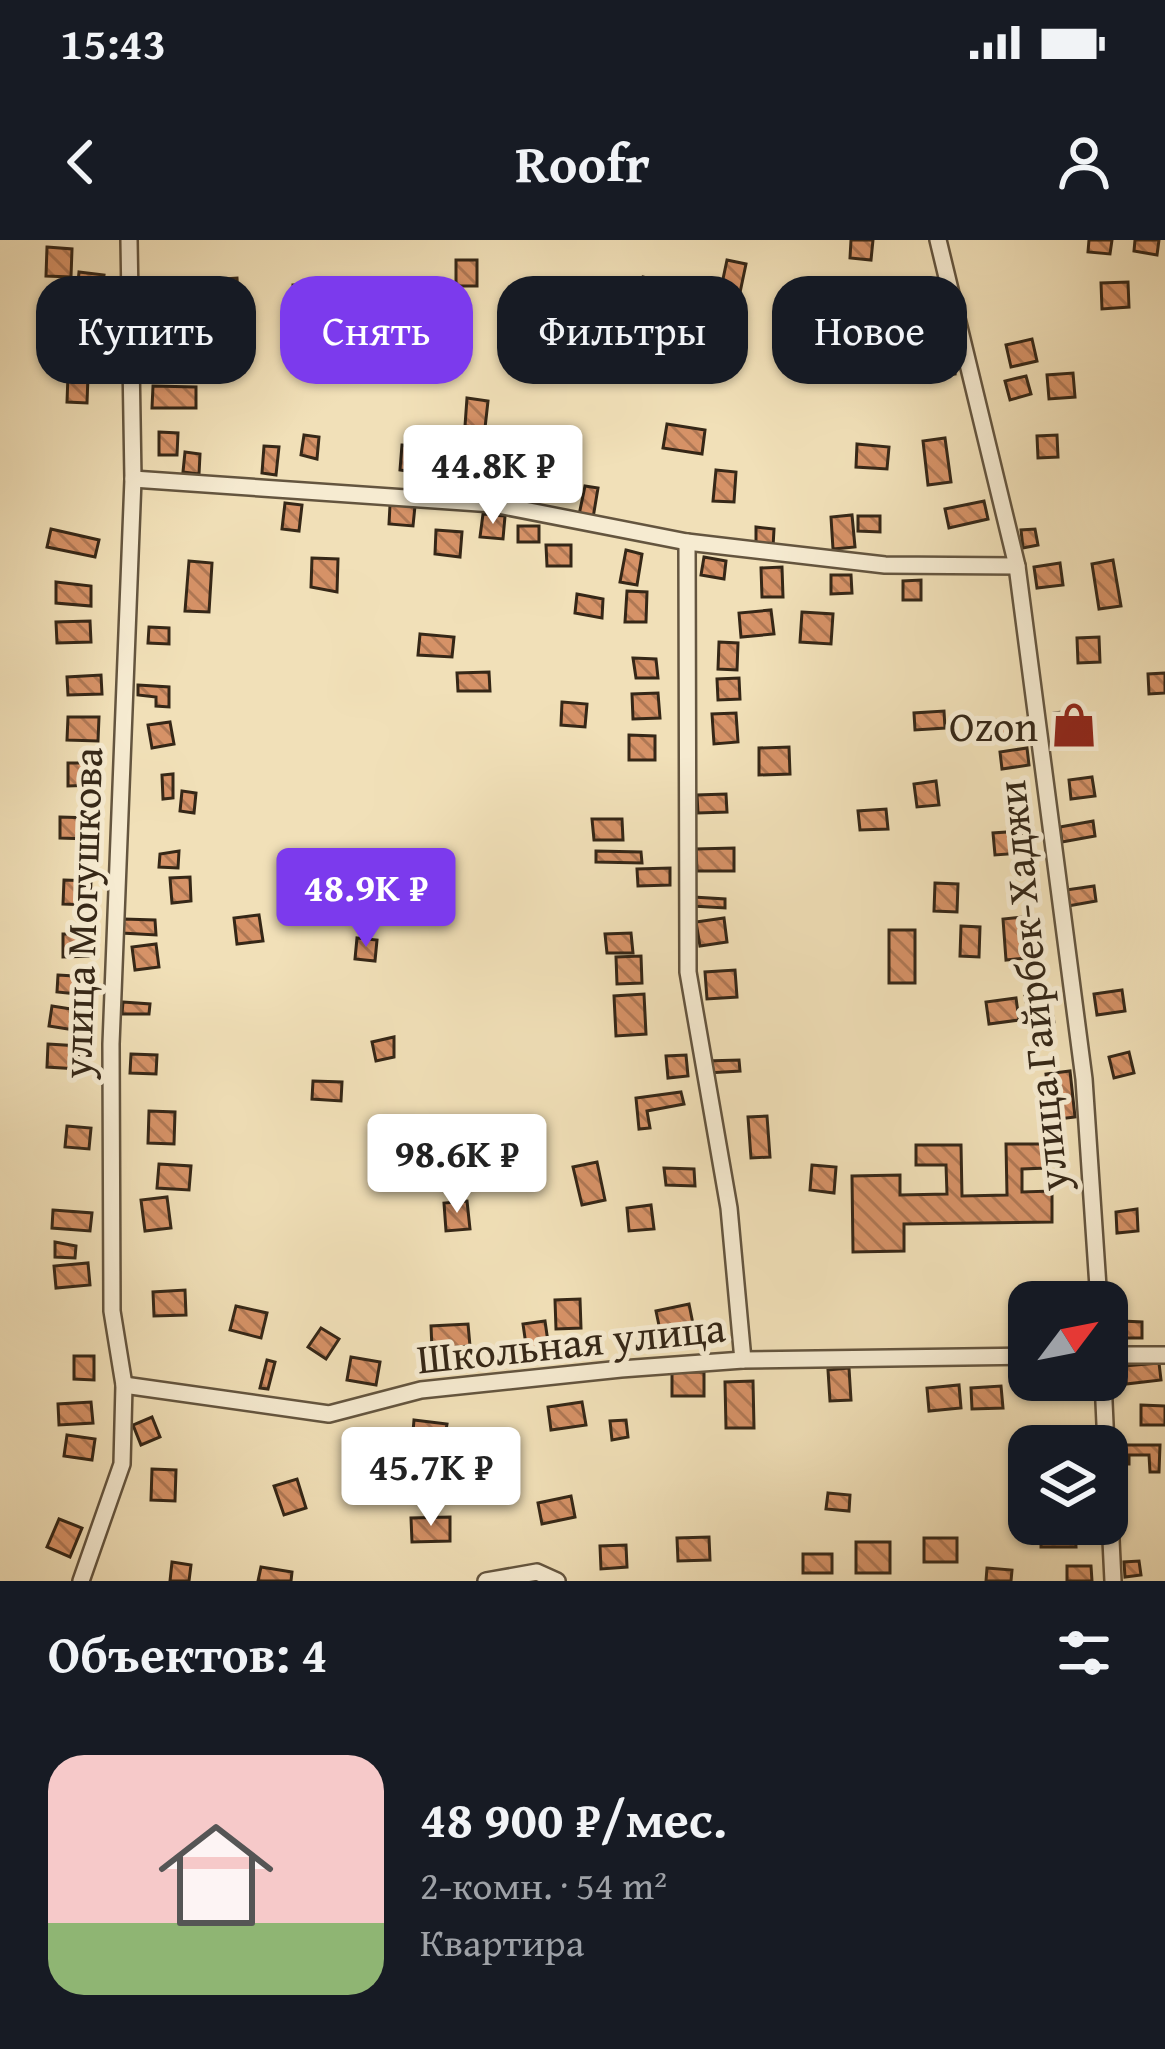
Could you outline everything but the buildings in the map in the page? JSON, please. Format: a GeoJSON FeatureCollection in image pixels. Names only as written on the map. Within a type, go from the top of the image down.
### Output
{"type":"FeatureCollection","features":[{"type":"Feature","properties":{"kind":"street","name":"улица Могушкова"},"geometry":{"type":"LineString","coordinates":[[81,1581],[122,1464],[124,1385],[112,1311],[111,1045],[133,479],[129,240]]}},
{"type":"Feature","properties":{"kind":"street","name":"улица Гайрбек-Хаджи"},"geometry":{"type":"LineString","coordinates":[[938,240],[1017,566],[1084,1079],[1098,1281]]}},
{"type":"Feature","properties":{"kind":"street"},"geometry":{"type":"LineString","coordinates":[[133,479],[493,504],[687,542],[885,565],[1017,566]]}},
{"type":"Feature","properties":{"kind":"street"},"geometry":{"type":"LineString","coordinates":[[687,542],[688,971],[729,1208],[743,1360]]}},
{"type":"Feature","properties":{"kind":"street"},"geometry":{"type":"LineString","coordinates":[[1128,1355],[1165,1355]]}},
{"type":"Feature","properties":{"kind":"street","name":"Школьная улица"},"geometry":{"type":"LineString","coordinates":[[124,1385],[329,1414],[421,1390],[743,1360],[1008,1356]]}},
{"type":"Feature","properties":{"kind":"street"},"geometry":{"type":"LineString","coordinates":[[1111,1545],[1113,1581]]}},
{"type":"Feature","properties":{"kind":"street"},"geometry":{"type":"LineString","coordinates":[[486,1581],[537,1572],[557,1581]]}},
{"type":"Feature","properties":{"kind":"place","name":"Ozon"},"geometry":{"type":"Point","coordinates":[1074,725]}}]}
